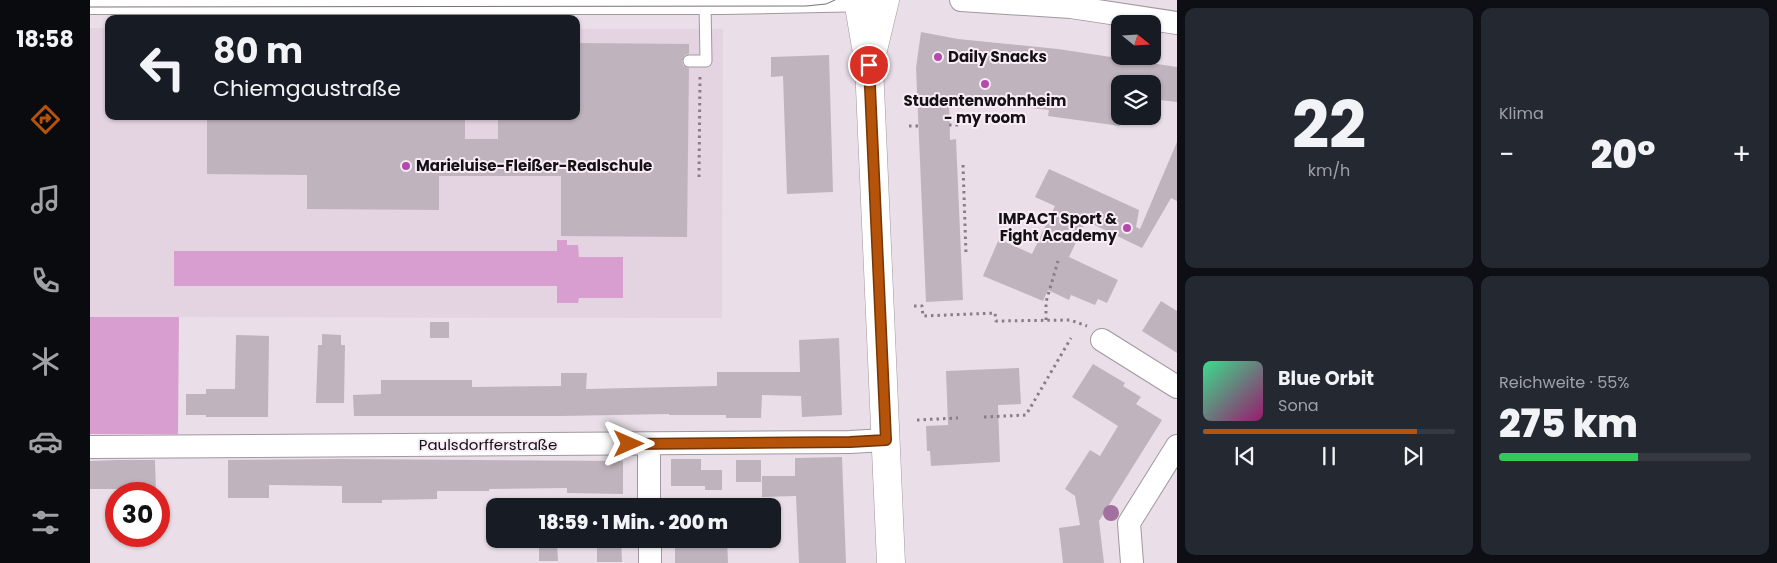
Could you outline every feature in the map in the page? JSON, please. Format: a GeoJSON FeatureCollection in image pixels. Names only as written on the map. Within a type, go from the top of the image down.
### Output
{"type":"FeatureCollection","features":[{"type":"Feature","properties":{"kind":"main road"},"geometry":{"type":"LineString","coordinates":[[862,0],[869,65],[891,563]]}},
{"type":"Feature","properties":{"kind":"main road"},"geometry":{"type":"LineString","coordinates":[[869,65],[885,0]]}},
{"type":"Feature","properties":{"kind":"street"},"geometry":{"type":"LineString","coordinates":[[90,3],[705,3],[862,0]]}},
{"type":"Feature","properties":{"kind":"street"},"geometry":{"type":"LineString","coordinates":[[961,0],[1071,7],[1177,23]]}},
{"type":"Feature","properties":{"kind":"street"},"geometry":{"type":"LineString","coordinates":[[1102,340],[1177,387]]}},
{"type":"Feature","properties":{"kind":"street","name":"Paulsdorfferstraße"},"geometry":{"type":"LineString","coordinates":[[90,447],[649,444],[886,440]]}},
{"type":"Feature","properties":{"kind":"street"},"geometry":{"type":"LineString","coordinates":[[649,444],[649,498]]}},
{"type":"Feature","properties":{"kind":"street"},"geometry":{"type":"LineString","coordinates":[[1132,563],[1129,524],[1177,446]]}},
{"type":"Feature","properties":{"kind":"street"},"geometry":{"type":"LineString","coordinates":[[650,548],[650,563]]}},
{"type":"Feature","properties":{"kind":"lane"},"geometry":{"type":"LineString","coordinates":[[689,61],[706,61],[705,3]]}},
{"type":"Feature","properties":{"kind":"path"},"geometry":{"type":"LineString","coordinates":[[699,177],[700,71]]}},
{"type":"Feature","properties":{"kind":"path"},"geometry":{"type":"LineString","coordinates":[[949,125],[961,125]]}},
{"type":"Feature","properties":{"kind":"path"},"geometry":{"type":"LineString","coordinates":[[909,126],[918,126]]}},
{"type":"Feature","properties":{"kind":"path"},"geometry":{"type":"LineString","coordinates":[[963,165],[966,254]]}},
{"type":"Feature","properties":{"kind":"path"},"geometry":{"type":"LineString","coordinates":[[1046,320],[1048,294],[1054,280],[1058,261]]}},
{"type":"Feature","properties":{"kind":"path"},"geometry":{"type":"LineString","coordinates":[[914,306],[922,306],[923,316],[995,313],[996,321],[1070,320],[1088,326],[1102,340]]}},
{"type":"Feature","properties":{"kind":"path"},"geometry":{"type":"LineString","coordinates":[[984,417],[1026,415],[1071,338]]}},
{"type":"Feature","properties":{"kind":"path"},"geometry":{"type":"LineString","coordinates":[[917,420],[958,418]]}},
{"type":"Feature","properties":{"kind":"shaded area","name":"Marieluise-Fleißer-Realschule"},"geometry":{"type":"Polygon","coordinates":[[[90,28],[105,28],[105,120],[580,120],[580,29],[723,29],[722,318],[90,317],[90,28]]]}},
{"type":"Feature","properties":{"kind":"shaded area"},"geometry":{"type":"Polygon","coordinates":[[[557,240],[567,240],[567,245],[578,245],[579,257],[623,257],[623,298],[579,298],[578,303],[557,303],[557,286],[174,286],[174,251],[557,251],[557,240]]]}},
{"type":"Feature","properties":{"kind":"shaded area"},"geometry":{"type":"Polygon","coordinates":[[[90,317],[179,317],[178,434],[90,434],[90,317]]]}},
{"type":"Feature","properties":{"kind":"building"},"geometry":{"type":"Polygon","coordinates":[[[921,32],[958,39],[1058,49],[1111,57],[1111,65],[1161,65],[1177,67],[1177,102],[1161,100],[1161,75],[1111,75],[1111,125],[1048,116],[1049,110],[949,99],[950,140],[956,139],[963,300],[926,302],[916,68],[921,32]]]}},
{"type":"Feature","properties":{"kind":"building"},"geometry":{"type":"Polygon","coordinates":[[[580,43],[689,44],[689,54],[685,55],[682,61],[683,65],[689,68],[687,237],[561,236],[561,176],[439,176],[439,210],[307,209],[307,175],[207,174],[207,120],[465,120],[465,139],[498,139],[498,120],[580,120],[580,43]]]}},
{"type":"Feature","properties":{"kind":"building"},"geometry":{"type":"Polygon","coordinates":[[[829,55],[833,192],[787,194],[783,76],[771,77],[771,57],[829,55]]]}},
{"type":"Feature","properties":{"kind":"building"},"geometry":{"type":"Polygon","coordinates":[[[1177,142],[1177,201],[1171,198],[1142,248],[1086,221],[1069,257],[1118,280],[1107,303],[1098,299],[1095,305],[1071,295],[1069,300],[1048,290],[1043,301],[983,276],[999,239],[1032,254],[1055,206],[1035,197],[1049,169],[1139,210],[1136,227],[1140,229],[1177,142]]]}},
{"type":"Feature","properties":{"kind":"building"},"geometry":{"type":"Polygon","coordinates":[[[1161,301],[1177,311],[1177,353],[1142,331],[1161,301]]]}},
{"type":"Feature","properties":{"kind":"building"},"geometry":{"type":"Polygon","coordinates":[[[430,322],[449,322],[449,338],[430,338],[430,322]]]}},
{"type":"Feature","properties":{"kind":"building"},"geometry":{"type":"Polygon","coordinates":[[[322,334],[341,335],[341,345],[345,345],[344,403],[316,403],[318,345],[322,345],[322,334]]]}},
{"type":"Feature","properties":{"kind":"building"},"geometry":{"type":"Polygon","coordinates":[[[236,335],[269,336],[268,417],[206,417],[206,415],[186,415],[186,394],[206,394],[206,389],[235,389],[236,335]]]}},
{"type":"Feature","properties":{"kind":"building"},"geometry":{"type":"Polygon","coordinates":[[[839,338],[842,415],[802,417],[801,396],[762,395],[761,418],[726,418],[726,415],[669,414],[354,416],[353,395],[381,394],[381,380],[472,380],[472,387],[561,386],[561,373],[587,373],[586,389],[717,386],[717,372],[800,372],[799,340],[839,338]]]}},
{"type":"Feature","properties":{"kind":"building"},"geometry":{"type":"Polygon","coordinates":[[[1093,364],[1125,383],[1123,386],[1141,397],[1136,404],[1162,420],[1099,521],[1104,563],[1063,563],[1059,528],[1080,525],[1075,496],[1065,489],[1090,450],[1100,456],[1118,426],[1072,397],[1093,364]]]}},
{"type":"Feature","properties":{"kind":"building"},"geometry":{"type":"Polygon","coordinates":[[[1019,368],[1021,404],[998,405],[1000,462],[931,466],[930,451],[927,451],[926,426],[948,425],[946,371],[1019,368]]]}},
{"type":"Feature","properties":{"kind":"building"},"geometry":{"type":"Polygon","coordinates":[[[842,457],[846,563],[799,563],[796,496],[762,497],[762,476],[795,476],[795,458],[842,457]]]}},
{"type":"Feature","properties":{"kind":"building"},"geometry":{"type":"Polygon","coordinates":[[[671,459],[701,459],[701,470],[722,470],[722,490],[705,490],[705,486],[671,486],[671,459]]]}},
{"type":"Feature","properties":{"kind":"building"},"geometry":{"type":"Polygon","coordinates":[[[155,460],[156,482],[105,482],[105,489],[90,489],[90,461],[155,460]]]}},
{"type":"Feature","properties":{"kind":"building"},"geometry":{"type":"Polygon","coordinates":[[[228,460],[623,461],[623,494],[567,493],[567,488],[489,489],[489,491],[437,491],[437,499],[382,500],[382,503],[342,503],[342,486],[269,485],[269,498],[228,498],[228,460]]]}},
{"type":"Feature","properties":{"kind":"building"},"geometry":{"type":"Polygon","coordinates":[[[736,460],[761,460],[761,482],[736,482],[736,460]]]}},
{"type":"Feature","properties":{"kind":"building"},"geometry":{"type":"Polygon","coordinates":[[[539,548],[557,548],[558,561],[539,561],[539,548]]]}},
{"type":"Feature","properties":{"kind":"building"},"geometry":{"type":"Polygon","coordinates":[[[597,548],[621,548],[622,562],[597,562],[597,548]]]}},
{"type":"Feature","properties":{"kind":"building"},"geometry":{"type":"Polygon","coordinates":[[[675,548],[727,548],[728,563],[675,563],[675,548]]]}},
{"type":"Feature","properties":{"kind":"tram line"},"geometry":{"type":"LineString","coordinates":[[90,7],[806,6],[826,4],[835,0]]}},
{"type":"Feature","properties":{"kind":"place","name":"Daily Snacks"},"geometry":{"type":"Point","coordinates":[938,57]}},
{"type":"Feature","properties":{"kind":"place","name":"Studentenwohnheim - my room"},"geometry":{"type":"Point","coordinates":[985,84]}},
{"type":"Feature","properties":{"kind":"place","name":"Marieluise-Fleißer-Realschule"},"geometry":{"type":"Point","coordinates":[406,166]}},
{"type":"Feature","properties":{"kind":"place","name":"IMPACT Sport & Fight Academy"},"geometry":{"type":"Point","coordinates":[1127,228]}},
{"type":"Feature","properties":{"kind":"route"},"geometry":{"type":"LineString","coordinates":[[629,444],[886,440],[869,65]]}}]}
